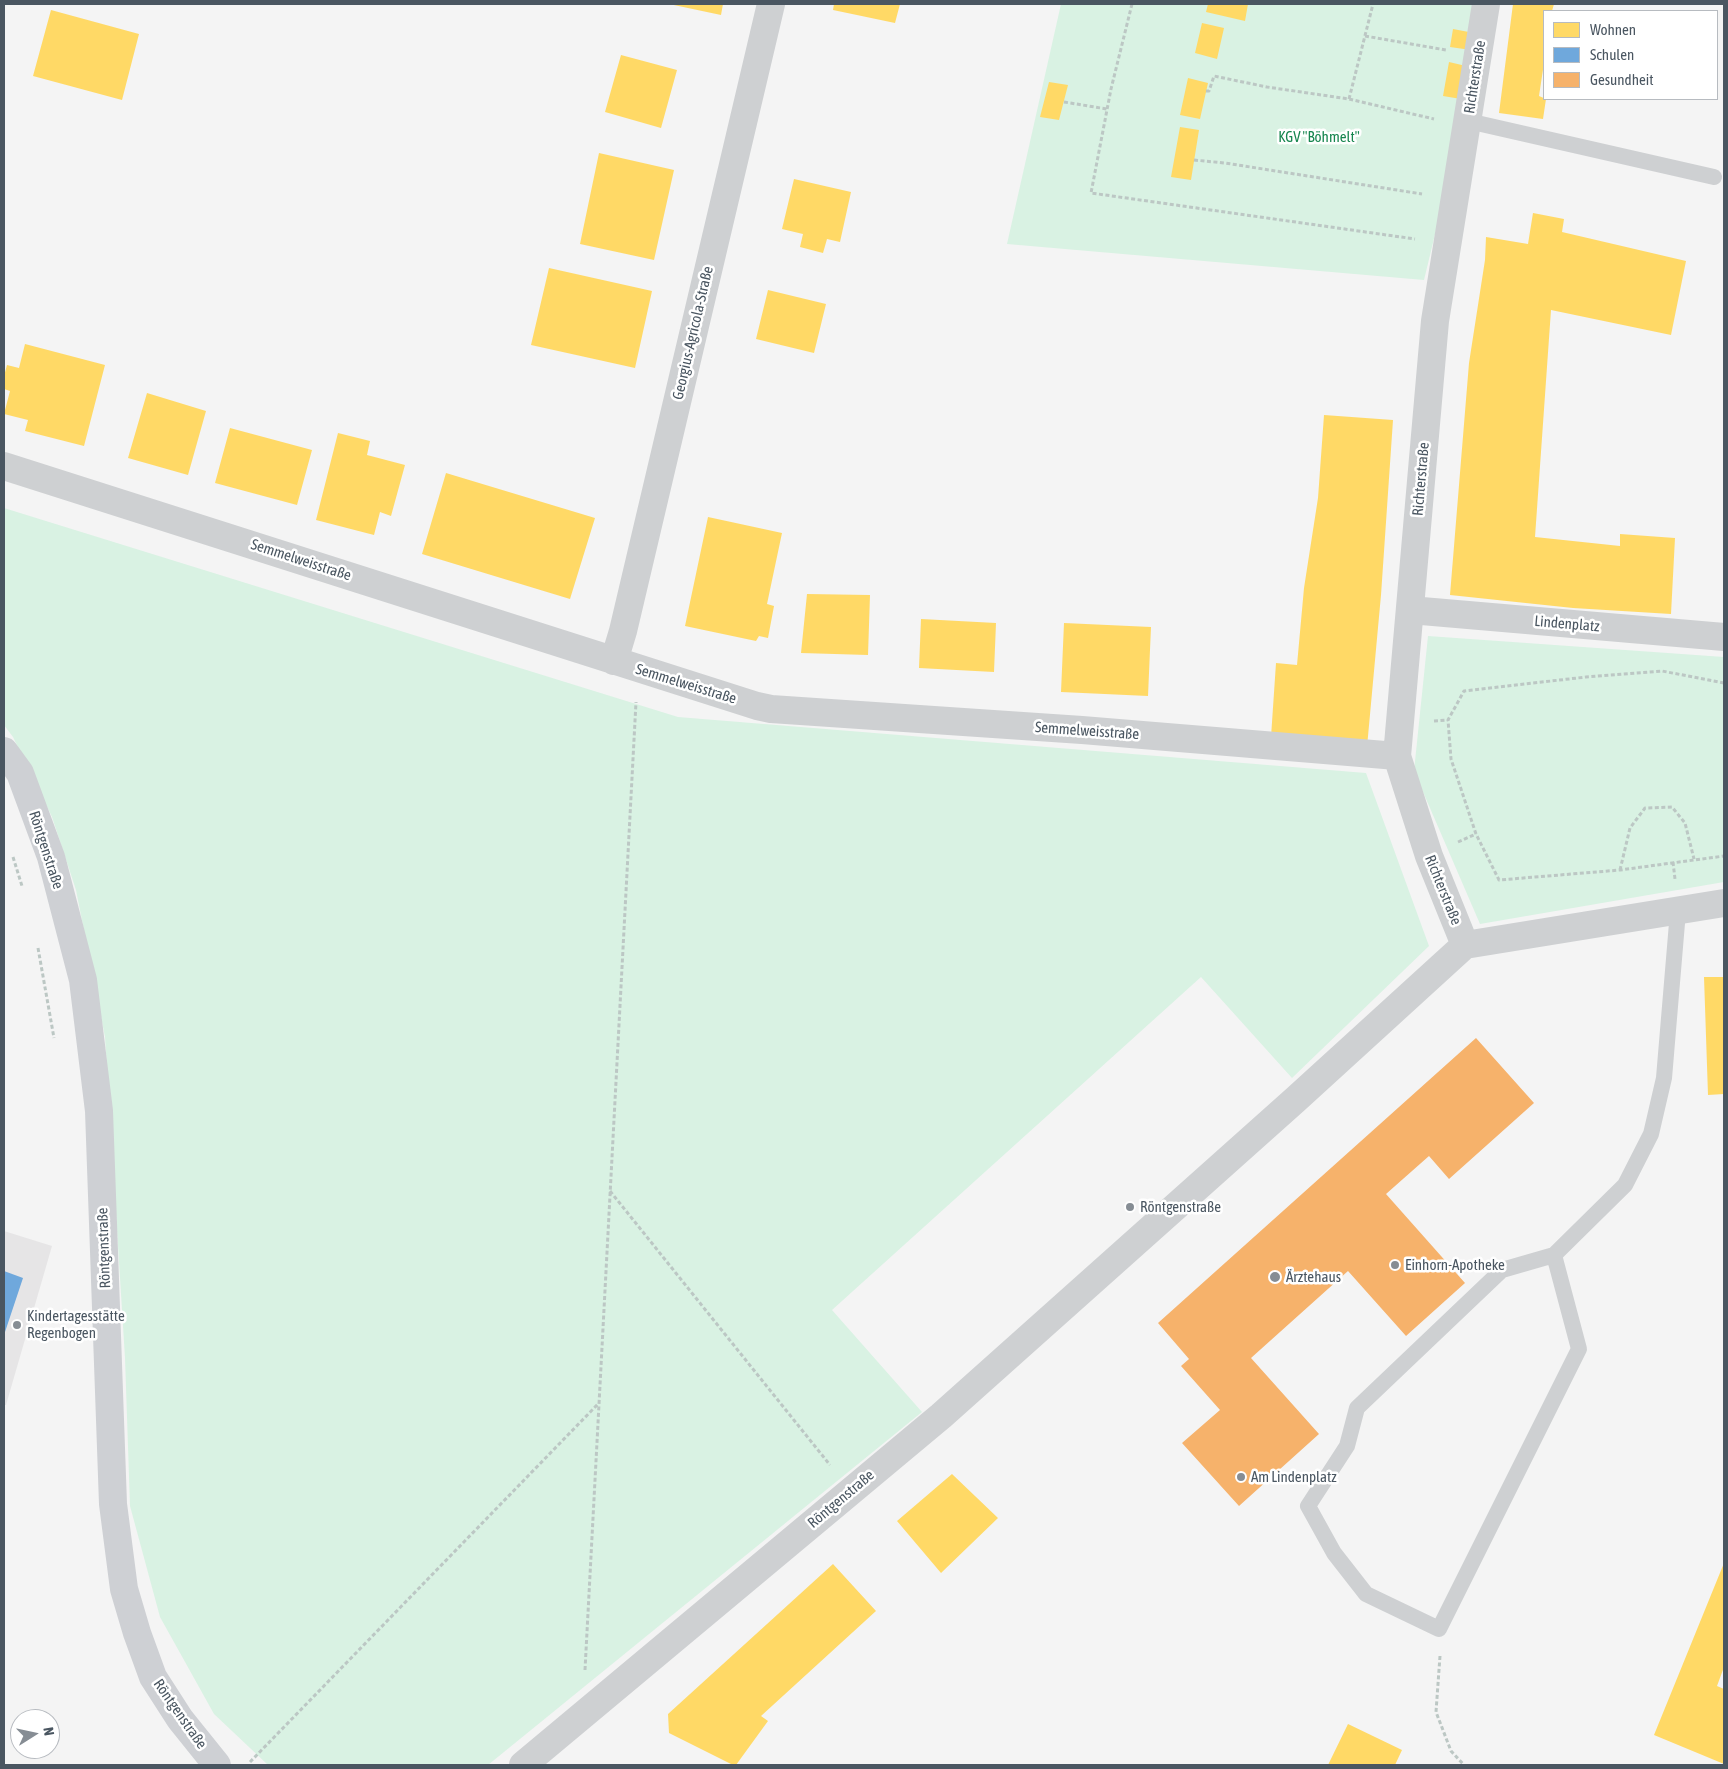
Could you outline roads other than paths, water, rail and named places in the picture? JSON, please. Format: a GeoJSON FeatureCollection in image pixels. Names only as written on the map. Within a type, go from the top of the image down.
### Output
{"type":"FeatureCollection","features":[{"type":"Feature","properties":{"kind":"street","name":"Georgius-Agricola-Straße"},"geometry":{"type":"LineString","coordinates":[[626,665],[623,631],[771,4]]}},
{"type":"Feature","properties":{"kind":"street","name":"Richterstraße"},"geometry":{"type":"LineString","coordinates":[[1465,945],[1428,856],[1397,756],[1435,321],[1486,4]]}},
{"type":"Feature","properties":{"kind":"street","name":"Semmelweisstraße"},"geometry":{"type":"LineString","coordinates":[[4,466],[626,665],[771,709],[1073,730],[1397,756]]}},
{"type":"Feature","properties":{"kind":"street","name":"Lindenplatz"},"geometry":{"type":"LineString","coordinates":[[1410,610],[1724,637]]}},
{"type":"Feature","properties":{"kind":"street","name":"Röntgenstraße"},"geometry":{"type":"LineString","coordinates":[[4,751],[20,774],[51,857],[83,980],[99,1111],[113,1504],[124,1590],[153,1676],[180,1719],[217,1765]]}},
{"type":"Feature","properties":{"kind":"street"},"geometry":{"type":"LineString","coordinates":[[1465,945],[1724,903]]}},
{"type":"Feature","properties":{"kind":"street","name":"Röntgenstraße"},"geometry":{"type":"LineString","coordinates":[[523,1765],[941,1416],[1295,1100],[1465,945]]}},
{"type":"Feature","properties":{"kind":"lane"},"geometry":{"type":"LineString","coordinates":[[1467,124],[1714,177]]}},
{"type":"Feature","properties":{"kind":"lane"},"geometry":{"type":"LineString","coordinates":[[1554,1255],[1579,1350],[1439,1629],[1366,1594],[1334,1553],[1308,1506],[1347,1446],[1357,1408],[1502,1270],[1554,1255],[1625,1185],[1651,1134],[1664,1078],[1678,911]]}},
{"type":"Feature","properties":{"kind":"place","name":"Röntgenstraße"},"geometry":{"type":"Point","coordinates":[1130,1207]}},
{"type":"Feature","properties":{"kind":"place","name":"Einhorn-Apotheke"},"geometry":{"type":"Point","coordinates":[1395,1265]}},
{"type":"Feature","properties":{"kind":"place","name":"Ärztehaus"},"geometry":{"type":"Point","coordinates":[1275,1277]}},
{"type":"Feature","properties":{"kind":"place","name":"Kindertagesstätte Regenbogen"},"geometry":{"type":"Point","coordinates":[17,1325]}},
{"type":"Feature","properties":{"kind":"place","name":"Am Lindenplatz"},"geometry":{"type":"Point","coordinates":[1241,1477]}},
{"type":"Feature","properties":{"kind":"park label","name":"KGV \"Böhmelt\""},"geometry":{"type":"Point","coordinates":[1319,137]}}]}
